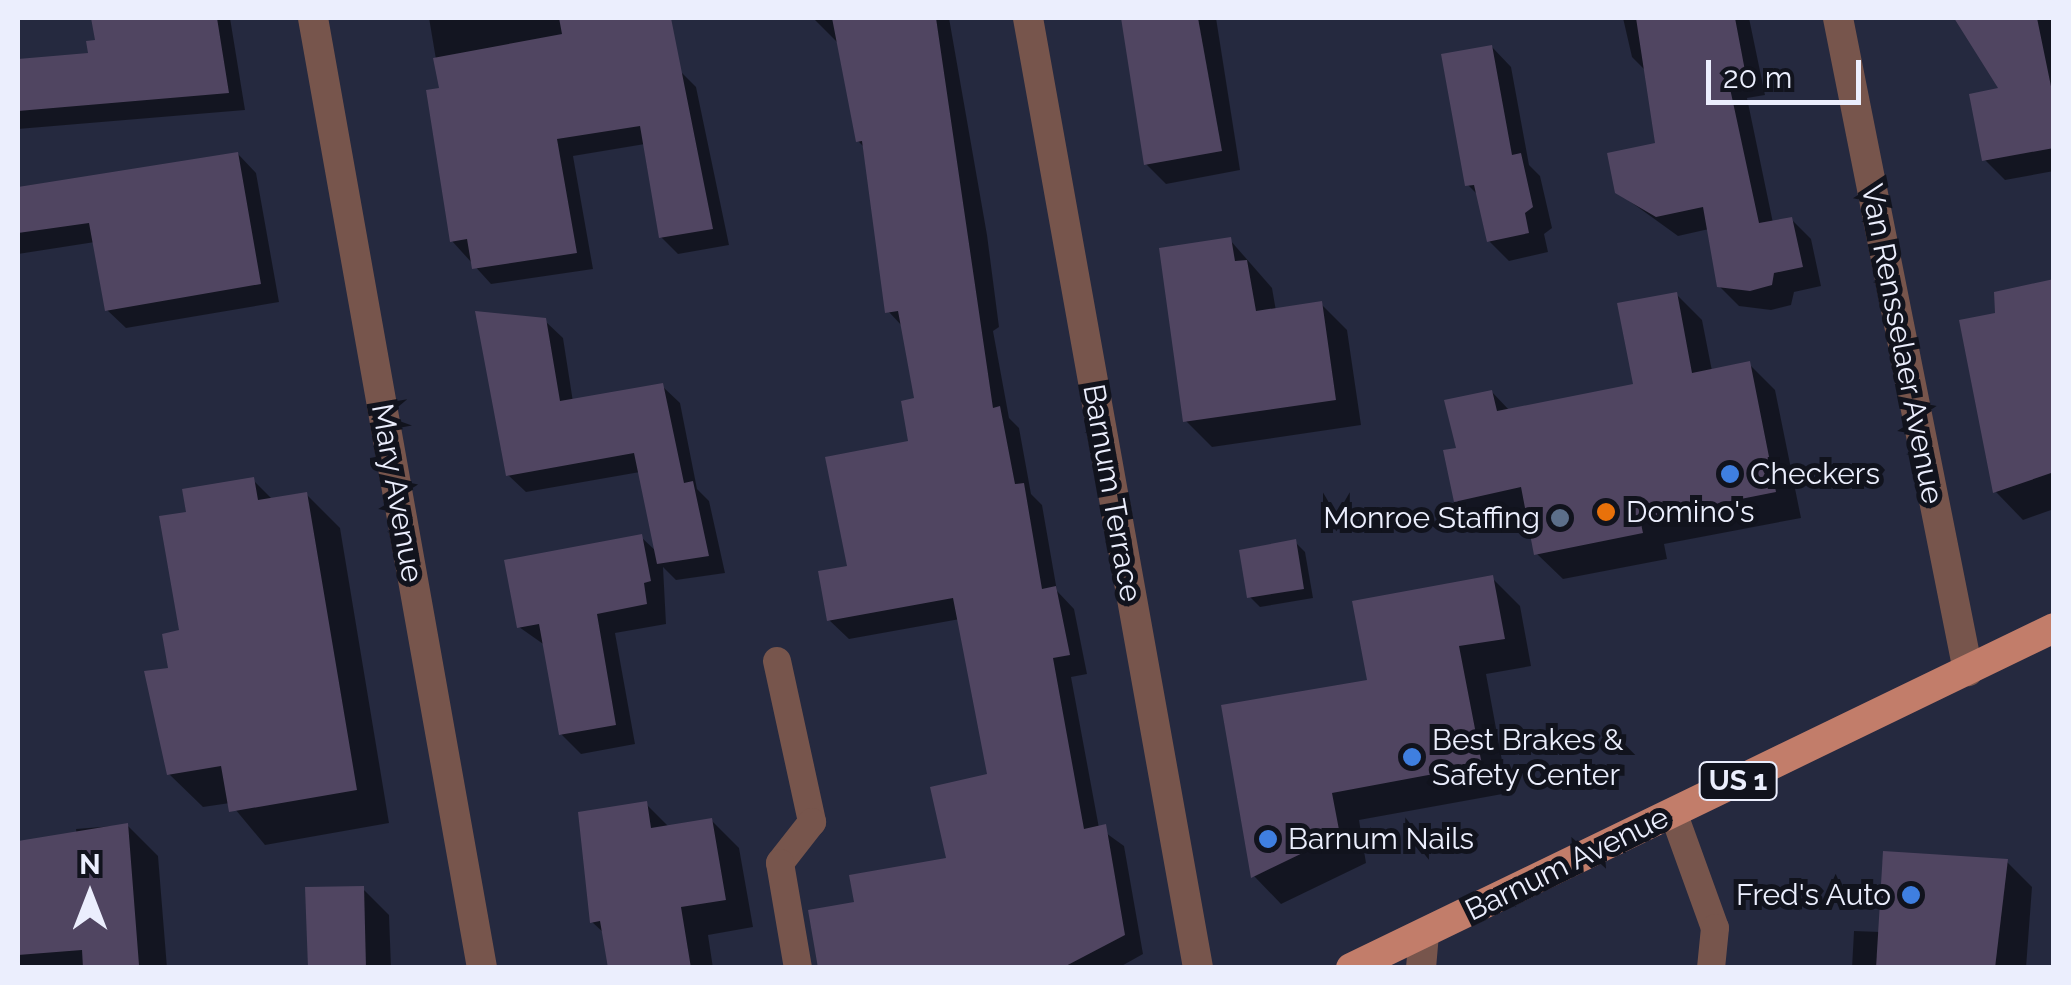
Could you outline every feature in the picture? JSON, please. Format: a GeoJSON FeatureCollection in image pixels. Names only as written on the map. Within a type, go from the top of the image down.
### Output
{"type":"FeatureCollection","features":[{"type":"Feature","properties":{"kind":"main road","name":"Barnum Avenue"},"geometry":{"type":"LineString","coordinates":[[1351,968],[2054,628]]}},
{"type":"Feature","properties":{"kind":"street","name":"Mary Avenue"},"geometry":{"type":"LineString","coordinates":[[313,18],[482,968]]}},
{"type":"Feature","properties":{"kind":"street","name":"Barnum Terrace"},"geometry":{"type":"LineString","coordinates":[[1028,18],[1198,968]]}},
{"type":"Feature","properties":{"kind":"street","name":"Van Rensselaer Avenue"},"geometry":{"type":"LineString","coordinates":[[1838,18],[1968,671]]}},
{"type":"Feature","properties":{"kind":"street"},"geometry":{"type":"LineString","coordinates":[[1422,968],[1424,934]]}},
{"type":"Feature","properties":{"kind":"lane"},"geometry":{"type":"LineString","coordinates":[[777,661],[812,822],[780,863],[798,968]]}},
{"type":"Feature","properties":{"kind":"lane"},"geometry":{"type":"LineString","coordinates":[[1673,812],[1715,928],[1711,968]]}},
{"type":"Feature","properties":{"kind":"building"},"geometry":{"type":"Polygon","coordinates":[[[91,18],[217,18],[229,93],[18,111],[18,59],[88,53],[86,41],[95,40],[91,18]]]}},
{"type":"Feature","properties":{"kind":"building"},"geometry":{"type":"Polygon","coordinates":[[[559,18],[671,18],[713,229],[659,238],[640,126],[557,139],[577,253],[472,269],[467,239],[450,242],[426,90],[439,88],[433,58],[562,34],[559,18]]]}},
{"type":"Feature","properties":{"kind":"building"},"geometry":{"type":"Polygon","coordinates":[[[832,18],[936,18],[993,408],[1000,406],[1015,484],[1024,483],[1042,589],[1056,586],[1070,655],[1053,658],[1084,829],[1106,824],[1125,935],[1062,968],[818,968],[808,910],[854,902],[849,875],[946,858],[930,787],[987,774],[953,598],[827,621],[818,571],[847,566],[825,457],[908,441],[901,401],[914,398],[898,311],[885,313],[862,141],[856,142],[832,18]]]}},
{"type":"Feature","properties":{"kind":"building"},"geometry":{"type":"Polygon","coordinates":[[[1121,18],[1198,18],[1222,151],[1144,165],[1121,18]]]}},
{"type":"Feature","properties":{"kind":"building"},"geometry":{"type":"Polygon","coordinates":[[[1636,18],[1735,18],[1746,76],[1728,79],[1759,223],[1792,217],[1803,267],[1774,273],[1772,285],[1750,291],[1717,287],[1703,207],[1656,217],[1615,193],[1607,153],[1655,143],[1636,18]]]}},
{"type":"Feature","properties":{"kind":"building"},"geometry":{"type":"Polygon","coordinates":[[[1954,18],[2037,18],[2054,101],[2054,148],[1982,161],[1969,94],[1998,88],[1954,18]]]}},
{"type":"Feature","properties":{"kind":"building"},"geometry":{"type":"Polygon","coordinates":[[[1492,45],[1512,155],[1521,153],[1533,207],[1525,213],[1529,233],[1487,242],[1474,185],[1465,186],[1441,54],[1492,45]]]}},
{"type":"Feature","properties":{"kind":"building"},"geometry":{"type":"Polygon","coordinates":[[[238,152],[261,284],[105,311],[89,223],[18,233],[18,187],[238,152]]]}},
{"type":"Feature","properties":{"kind":"building"},"geometry":{"type":"Polygon","coordinates":[[[1231,237],[1235,261],[1247,260],[1256,311],[1322,301],[1336,400],[1183,422],[1159,248],[1231,237]]]}},
{"type":"Feature","properties":{"kind":"building"},"geometry":{"type":"Polygon","coordinates":[[[2054,279],[2054,472],[1993,493],[1959,320],[1995,313],[1994,292],[2054,279]]]}},
{"type":"Feature","properties":{"kind":"building"},"geometry":{"type":"Polygon","coordinates":[[[1677,292],[1692,373],[1750,361],[1776,492],[1640,519],[1643,533],[1534,555],[1521,487],[1454,502],[1443,450],[1456,448],[1444,400],[1492,390],[1497,411],[1633,384],[1617,303],[1677,292]]]}},
{"type":"Feature","properties":{"kind":"building"},"geometry":{"type":"Polygon","coordinates":[[[475,311],[546,318],[560,401],[663,383],[684,483],[693,481],[709,556],[657,564],[634,453],[506,476],[475,311]]]}},
{"type":"Feature","properties":{"kind":"building"},"geometry":{"type":"Polygon","coordinates":[[[254,477],[258,500],[307,492],[357,790],[229,812],[221,766],[167,775],[144,671],[168,668],[162,634],[179,630],[159,516],[186,512],[182,489],[254,477]]]}},
{"type":"Feature","properties":{"kind":"building"},"geometry":{"type":"Polygon","coordinates":[[[642,534],[651,581],[644,583],[647,604],[597,614],[616,725],[559,735],[539,624],[517,628],[504,560],[642,534]]]}},
{"type":"Feature","properties":{"kind":"building"},"geometry":{"type":"Polygon","coordinates":[[[1296,539],[1304,589],[1247,598],[1239,550],[1296,539]]]}},
{"type":"Feature","properties":{"kind":"building"},"geometry":{"type":"Polygon","coordinates":[[[1493,575],[1505,639],[1459,646],[1482,765],[1332,793],[1340,835],[1251,878],[1221,705],[1367,680],[1352,601],[1493,575]]]}},
{"type":"Feature","properties":{"kind":"building"},"geometry":{"type":"Polygon","coordinates":[[[647,801],[651,828],[712,818],[726,900],[681,907],[691,968],[608,968],[600,921],[590,923],[578,812],[647,801]]]}},
{"type":"Feature","properties":{"kind":"building"},"geometry":{"type":"Polygon","coordinates":[[[128,823],[139,965],[83,968],[82,950],[18,955],[18,841],[128,823]]]}},
{"type":"Feature","properties":{"kind":"building"},"geometry":{"type":"Polygon","coordinates":[[[1883,851],[2008,859],[1995,968],[1876,968],[1883,851]]]}},
{"type":"Feature","properties":{"kind":"building"},"geometry":{"type":"Polygon","coordinates":[[[364,886],[366,968],[308,968],[305,887],[364,886]]]}},
{"type":"Feature","properties":{"kind":"place","name":"Checkers"},"geometry":{"type":"Point","coordinates":[1730,474]}},
{"type":"Feature","properties":{"kind":"place","name":"Domino's"},"geometry":{"type":"Point","coordinates":[1606,512]}},
{"type":"Feature","properties":{"kind":"place","name":"Monroe Staffing"},"geometry":{"type":"Point","coordinates":[1560,518]}},
{"type":"Feature","properties":{"kind":"place","name":"Best Brakes & Safety Center"},"geometry":{"type":"Point","coordinates":[1412,757]}},
{"type":"Feature","properties":{"kind":"place","name":"Barnum Nails"},"geometry":{"type":"Point","coordinates":[1268,839]}},
{"type":"Feature","properties":{"kind":"place","name":"Fred's Auto"},"geometry":{"type":"Point","coordinates":[1911,895]}}]}
